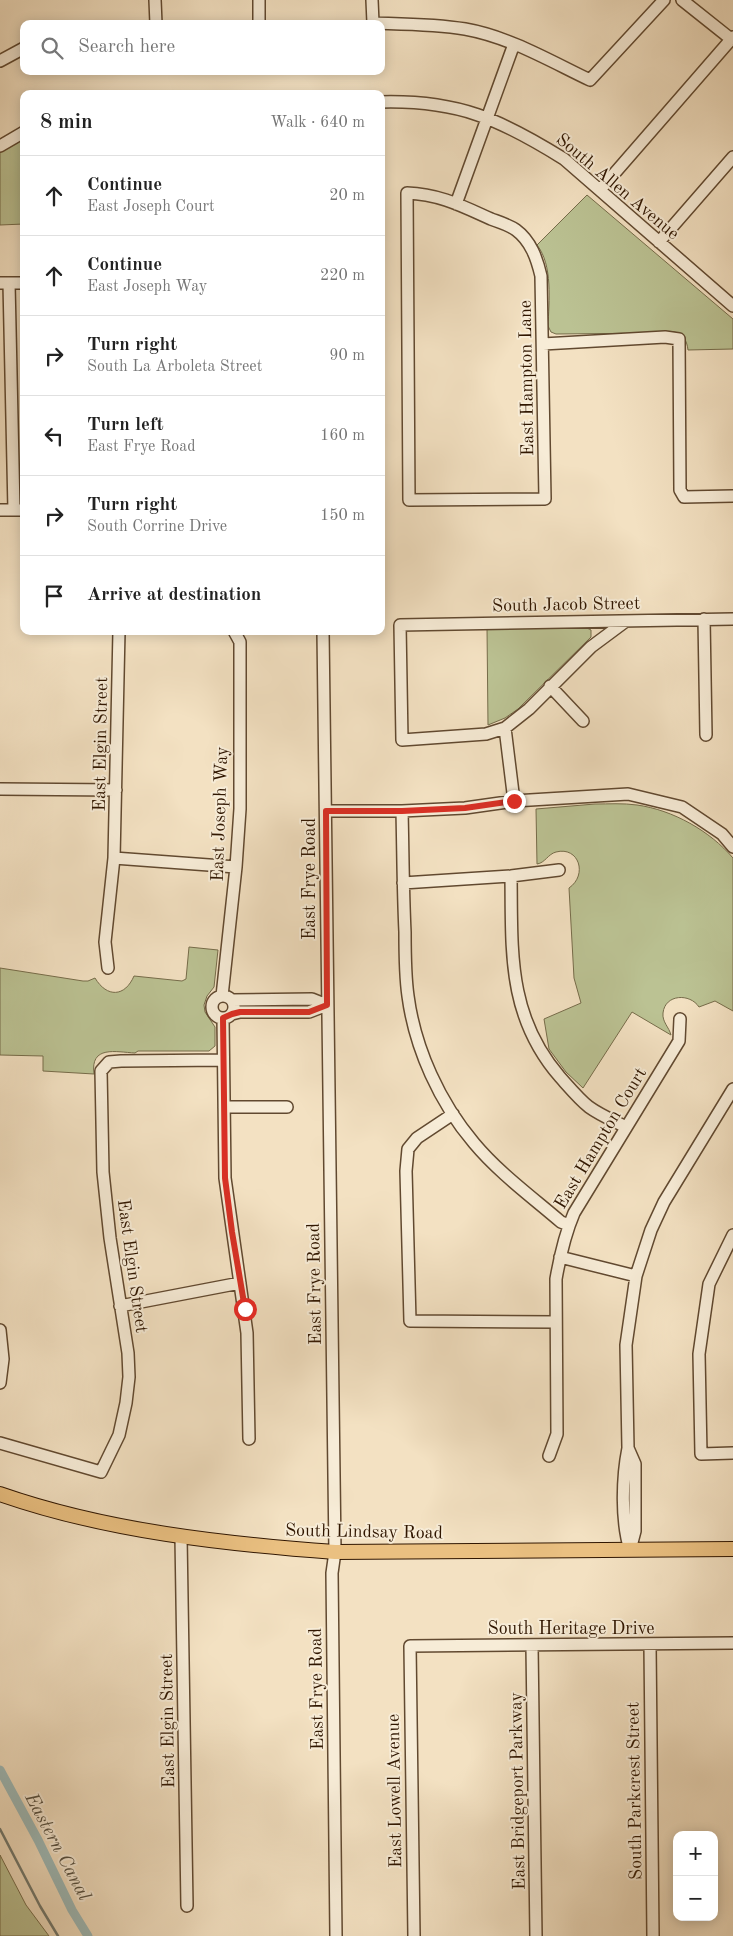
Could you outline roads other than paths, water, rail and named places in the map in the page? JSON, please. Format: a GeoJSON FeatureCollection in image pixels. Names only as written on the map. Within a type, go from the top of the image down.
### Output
{"type":"FeatureCollection","features":[{"type":"Feature","properties":{"kind":"main road","name":"South Lindsay Road"},"geometry":{"type":"LineString","coordinates":[[0,1494],[87,1518],[181,1536],[279,1548],[335,1552],[733,1549]]}},
{"type":"Feature","properties":{"kind":"street"},"geometry":{"type":"LineString","coordinates":[[155,0],[156,20]]}},
{"type":"Feature","properties":{"kind":"street"},"geometry":{"type":"LineString","coordinates":[[259,0],[259,20]]}},
{"type":"Feature","properties":{"kind":"street"},"geometry":{"type":"LineString","coordinates":[[372,0],[373,20]]}},
{"type":"Feature","properties":{"kind":"street"},"geometry":{"type":"LineString","coordinates":[[385,23],[433,25],[467,30],[514,44],[590,80],[664,0]]}},
{"type":"Feature","properties":{"kind":"street"},"geometry":{"type":"LineString","coordinates":[[600,190],[732,38],[682,0]]}},
{"type":"Feature","properties":{"kind":"street"},"geometry":{"type":"LineString","coordinates":[[456,204],[514,44]]}},
{"type":"Feature","properties":{"kind":"street"},"geometry":{"type":"LineString","coordinates":[[0,60],[20,50]]}},
{"type":"Feature","properties":{"kind":"street","name":"South Allen Avenue"},"geometry":{"type":"LineString","coordinates":[[385,102],[426,102],[449,106],[486,117],[535,141],[564,159],[733,306]]}},
{"type":"Feature","properties":{"kind":"street"},"geometry":{"type":"LineString","coordinates":[[0,146],[20,134]]}},
{"type":"Feature","properties":{"kind":"street"},"geometry":{"type":"LineString","coordinates":[[659,242],[733,158]]}},
{"type":"Feature","properties":{"kind":"street","name":"East Hampton Lane"},"geometry":{"type":"LineString","coordinates":[[407,193],[428,194],[456,204],[516,229],[529,243],[537,258],[541,276],[543,344],[545,499],[409,500],[407,193]]}},
{"type":"Feature","properties":{"kind":"street"},"geometry":{"type":"LineString","coordinates":[[0,510],[19,510],[5,283],[20,283]]}},
{"type":"Feature","properties":{"kind":"street"},"geometry":{"type":"LineString","coordinates":[[543,344],[665,337],[679,339],[680,490],[684,497],[733,496]]}},
{"type":"Feature","properties":{"kind":"street"},"geometry":{"type":"LineString","coordinates":[[704,619],[706,735]]}},
{"type":"Feature","properties":{"kind":"street","name":"South Jacob Street"},"geometry":{"type":"LineString","coordinates":[[505,728],[486,734],[402,740],[400,625],[733,619]]}},
{"type":"Feature","properties":{"kind":"street"},"geometry":{"type":"LineString","coordinates":[[514,801],[505,728],[529,709],[591,647],[626,621]]}},
{"type":"Feature","properties":{"kind":"street","name":"East Elgin Street"},"geometry":{"type":"LineString","coordinates":[[108,968],[105,942],[114,858],[119,635]]}},
{"type":"Feature","properties":{"kind":"street","name":"East Joseph Way"},"geometry":{"type":"LineString","coordinates":[[236,635],[240,642],[240,809],[227,998],[234,1007],[227,1016],[223,1060],[225,1178],[247,1333],[249,1439]]}},
{"type":"Feature","properties":{"kind":"street","name":"East Frye Road"},"geometry":{"type":"LineString","coordinates":[[323,635],[335,1552],[332,1572],[336,1936]]}},
{"type":"Feature","properties":{"kind":"street"},"geometry":{"type":"LineString","coordinates":[[550,686],[583,720]]}},
{"type":"Feature","properties":{"kind":"street"},"geometry":{"type":"LineString","coordinates":[[0,789],[116,790]]}},
{"type":"Feature","properties":{"kind":"street"},"geometry":{"type":"LineString","coordinates":[[326,811],[402,811],[465,808],[514,801],[628,794],[682,807],[722,834],[733,847]]}},
{"type":"Feature","properties":{"kind":"street"},"geometry":{"type":"LineString","coordinates":[[402,811],[408,996],[418,1038],[435,1084],[453,1114],[474,1143],[492,1162],[561,1222],[569,1226]]}},
{"type":"Feature","properties":{"kind":"street"},"geometry":{"type":"LineString","coordinates":[[114,858],[236,867]]}},
{"type":"Feature","properties":{"kind":"street"},"geometry":{"type":"LineString","coordinates":[[403,883],[511,876],[559,870]]}},
{"type":"Feature","properties":{"kind":"street"},"geometry":{"type":"LineString","coordinates":[[511,876],[512,959],[518,995],[529,1029],[547,1062],[565,1083],[589,1107],[626,1127]]}},
{"type":"Feature","properties":{"kind":"street","name":"East Joseph Way"},"geometry":{"type":"LineString","coordinates":[[227,998],[216,998],[212,1006],[214,1015],[227,1016]]}},
{"type":"Feature","properties":{"kind":"street"},"geometry":{"type":"LineString","coordinates":[[227,998],[312,999],[327,1005]]}},
{"type":"Feature","properties":{"kind":"street"},"geometry":{"type":"LineString","coordinates":[[227,1016],[309,1012],[327,1005]]}},
{"type":"Feature","properties":{"kind":"street","name":"East Hampton Court"},"geometry":{"type":"LineString","coordinates":[[550,1456],[557,1434],[556,1279],[569,1226],[574,1213],[679,1041],[680,1019]]}},
{"type":"Feature","properties":{"kind":"street","name":"East Elgin Street"},"geometry":{"type":"LineString","coordinates":[[0,1443],[101,1472],[119,1435],[126,1404],[129,1377],[128,1353],[102,1172],[101,1071],[109,1062],[121,1060],[223,1060]]}},
{"type":"Feature","properties":{"kind":"street"},"geometry":{"type":"LineString","coordinates":[[630,1550],[635,1532],[635,1464],[628,1448],[626,1345],[636,1276],[651,1230],[664,1202],[733,1090]]}},
{"type":"Feature","properties":{"kind":"street"},"geometry":{"type":"LineString","coordinates":[[224,1107],[287,1107]]}},
{"type":"Feature","properties":{"kind":"street"},"geometry":{"type":"LineString","coordinates":[[453,1114],[417,1138],[408,1149],[406,1170],[410,1321],[556,1322]]}},
{"type":"Feature","properties":{"kind":"street"},"geometry":{"type":"LineString","coordinates":[[733,1235],[709,1284],[699,1354],[701,1454],[733,1453]]}},
{"type":"Feature","properties":{"kind":"street"},"geometry":{"type":"LineString","coordinates":[[560,1257],[636,1276]]}},
{"type":"Feature","properties":{"kind":"street"},"geometry":{"type":"LineString","coordinates":[[120,1306],[240,1283]]}},
{"type":"Feature","properties":{"kind":"street"},"geometry":{"type":"LineString","coordinates":[[0,1330],[3,1359],[0,1383]]}},
{"type":"Feature","properties":{"kind":"street","name":"East Elgin Street"},"geometry":{"type":"LineString","coordinates":[[181,1536],[187,1906]]}},
{"type":"Feature","properties":{"kind":"street","name":"South Heritage Drive"},"geometry":{"type":"LineString","coordinates":[[410,1646],[733,1643]]}},
{"type":"Feature","properties":{"kind":"street","name":"South Parkcrest Street"},"geometry":{"type":"LineString","coordinates":[[650,1645],[653,1936]]}},
{"type":"Feature","properties":{"kind":"street","name":"East Lowell Avenue"},"geometry":{"type":"LineString","coordinates":[[410,1646],[414,1936]]}},
{"type":"Feature","properties":{"kind":"street","name":"East Bridgeport Parkway"},"geometry":{"type":"LineString","coordinates":[[532,1646],[536,1936]]}},
{"type":"Feature","properties":{"kind":"waterway","name":"Eastern Canal"},"geometry":{"type":"LineString","coordinates":[[0,1770],[38,1840],[72,1910],[88,1936]]}},
{"type":"Feature","properties":{"kind":"waterway"},"geometry":{"type":"LineString","coordinates":[[0,1829],[40,1906],[58,1936]]}}]}
